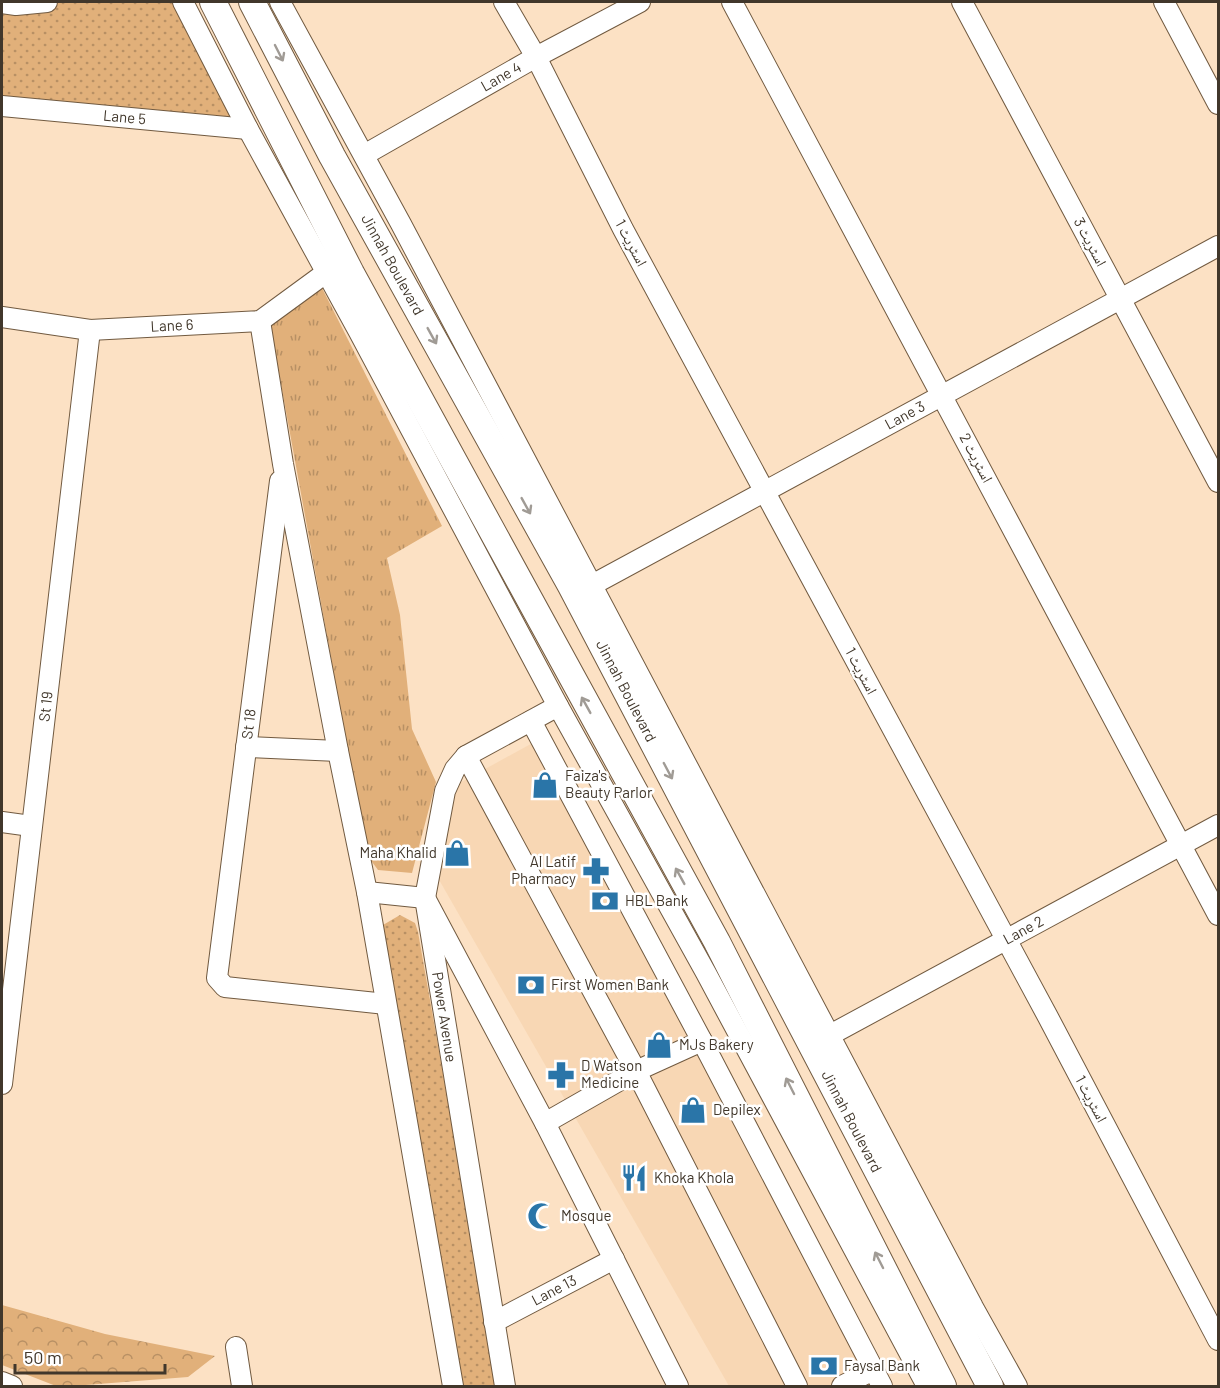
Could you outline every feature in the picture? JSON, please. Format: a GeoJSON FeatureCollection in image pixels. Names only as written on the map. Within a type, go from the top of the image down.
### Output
{"type":"FeatureCollection","features":[{"type":"Feature","properties":{"kind":"street"},"geometry":{"type":"LineString","coordinates":[[2,3],[15,5],[47,2]]}},
{"type":"Feature","properties":{"kind":"street"},"geometry":{"type":"LineString","coordinates":[[183,2],[248,129],[327,272],[558,706],[706,973],[927,1386]]}},
{"type":"Feature","properties":{"kind":"street"},"geometry":{"type":"LineString","coordinates":[[213,2],[357,284],[717,942],[943,1386]]}},
{"type":"Feature","properties":{"kind":"street","name":"Jinnah Boulevard"},"geometry":{"type":"LineString","coordinates":[[252,2],[338,166],[576,597],[990,1386]]}},
{"type":"Feature","properties":{"kind":"street"},"geometry":{"type":"LineString","coordinates":[[280,2],[364,155],[1017,1386]]}},
{"type":"Feature","properties":{"kind":"street","name":"اسٹریٹ 1"},"geometry":{"type":"LineString","coordinates":[[504,2],[536,57],[623,229],[1006,940],[1218,1340]]}},
{"type":"Feature","properties":{"kind":"street","name":"Lane 4"},"geometry":{"type":"LineString","coordinates":[[364,155],[536,57],[640,2]]}},
{"type":"Feature","properties":{"kind":"street","name":"اسٹریٹ 2"},"geometry":{"type":"LineString","coordinates":[[732,2],[1218,915]]}},
{"type":"Feature","properties":{"kind":"street","name":"اسٹریٹ 3"},"geometry":{"type":"LineString","coordinates":[[962,2],[1218,482]]}},
{"type":"Feature","properties":{"kind":"street"},"geometry":{"type":"LineString","coordinates":[[1164,2],[1218,104]]}},
{"type":"Feature","properties":{"kind":"street","name":"Lane 5"},"geometry":{"type":"LineString","coordinates":[[2,106],[248,129]]}},
{"type":"Feature","properties":{"kind":"street","name":"Lane 3"},"geometry":{"type":"LineString","coordinates":[[592,585],[1218,246]]}},
{"type":"Feature","properties":{"kind":"street"},"geometry":{"type":"LineString","coordinates":[[327,272],[260,321],[283,464],[367,892],[453,1386]]}},
{"type":"Feature","properties":{"kind":"street","name":"Lane 6"},"geometry":{"type":"LineString","coordinates":[[2,317],[90,330],[260,321]]}},
{"type":"Feature","properties":{"kind":"street","name":"St 19"},"geometry":{"type":"LineString","coordinates":[[2,1084],[90,330]]}},
{"type":"Feature","properties":{"kind":"street","name":"St 18"},"geometry":{"type":"LineString","coordinates":[[283,464],[217,978],[225,987],[386,1004]]}},
{"type":"Feature","properties":{"kind":"street","name":"Power Avenue"},"geometry":{"type":"LineString","coordinates":[[505,1386],[425,898],[445,790],[455,769],[466,756],[558,706]]}},
{"type":"Feature","properties":{"kind":"street"},"geometry":{"type":"LineString","coordinates":[[531,721],[878,1378],[842,1386]]}},
{"type":"Feature","properties":{"kind":"street"},"geometry":{"type":"LineString","coordinates":[[246,747],[338,751]]}},
{"type":"Feature","properties":{"kind":"street"},"geometry":{"type":"LineString","coordinates":[[466,756],[636,1071],[796,1386]]}},
{"type":"Feature","properties":{"kind":"street"},"geometry":{"type":"LineString","coordinates":[[2,822],[31,826]]}},
{"type":"Feature","properties":{"kind":"street","name":"Lane 2"},"geometry":{"type":"LineString","coordinates":[[830,1035],[1218,825]]}},
{"type":"Feature","properties":{"kind":"street"},"geometry":{"type":"LineString","coordinates":[[367,892],[425,898],[545,1124],[678,1386]]}},
{"type":"Feature","properties":{"kind":"street"},"geometry":{"type":"LineString","coordinates":[[545,1124],[636,1071],[702,1041]]}},
{"type":"Feature","properties":{"kind":"street","name":"Lane 13"},"geometry":{"type":"LineString","coordinates":[[494,1322],[614,1259]]}},
{"type":"Feature","properties":{"kind":"street"},"geometry":{"type":"LineString","coordinates":[[236,1347],[242,1386]]}},
{"type":"Feature","properties":{"kind":"street"},"geometry":{"type":"LineString","coordinates":[[2,1382],[12,1386]]}},
{"type":"Feature","properties":{"kind":"shaded area"},"geometry":{"type":"Polygon","coordinates":[[[538,740],[879,1386],[729,1386],[430,864],[445,791],[538,740]]]}},
{"type":"Feature","properties":{"kind":"green space"},"geometry":{"type":"Polygon","coordinates":[[[2,2],[183,2],[248,129],[2,96],[2,2]]]}},
{"type":"Feature","properties":{"kind":"green space"},"geometry":{"type":"Polygon","coordinates":[[[322,288],[442,526],[387,558],[400,615],[412,729],[436,782],[412,873],[378,870],[367,855],[270,324],[322,288]]]}},
{"type":"Feature","properties":{"kind":"green space"},"geometry":{"type":"Polygon","coordinates":[[[400,915],[415,923],[418,932],[498,1386],[459,1386],[385,962],[383,925],[400,915]]]}},
{"type":"Feature","properties":{"kind":"green space"},"geometry":{"type":"Polygon","coordinates":[[[2,1305],[105,1334],[215,1356],[188,1377],[56,1386],[2,1365],[2,1305]]]}},
{"type":"Feature","properties":{"kind":"place","name":"Faiza's Beauty Parlor"},"geometry":{"type":"Point","coordinates":[545,785]}},
{"type":"Feature","properties":{"kind":"place","name":"Maha Khalid"},"geometry":{"type":"Point","coordinates":[457,853]}},
{"type":"Feature","properties":{"kind":"place","name":"Al Latif Pharmacy"},"geometry":{"type":"Point","coordinates":[596,871]}},
{"type":"Feature","properties":{"kind":"place","name":"HBL Bank"},"geometry":{"type":"Point","coordinates":[605,901]}},
{"type":"Feature","properties":{"kind":"place","name":"First Women Bank"},"geometry":{"type":"Point","coordinates":[531,985]}},
{"type":"Feature","properties":{"kind":"place","name":"MJs Bakery"},"geometry":{"type":"Point","coordinates":[659,1045]}},
{"type":"Feature","properties":{"kind":"place","name":"D Watson Medicine"},"geometry":{"type":"Point","coordinates":[561,1075]}},
{"type":"Feature","properties":{"kind":"place","name":"Depilex"},"geometry":{"type":"Point","coordinates":[693,1110]}},
{"type":"Feature","properties":{"kind":"place","name":"Khoka Khola"},"geometry":{"type":"Point","coordinates":[634,1178]}},
{"type":"Feature","properties":{"kind":"place","name":"Mosque"},"geometry":{"type":"Point","coordinates":[541,1216]}},
{"type":"Feature","properties":{"kind":"place","name":"Faysal Bank"},"geometry":{"type":"Point","coordinates":[824,1366]}}]}
